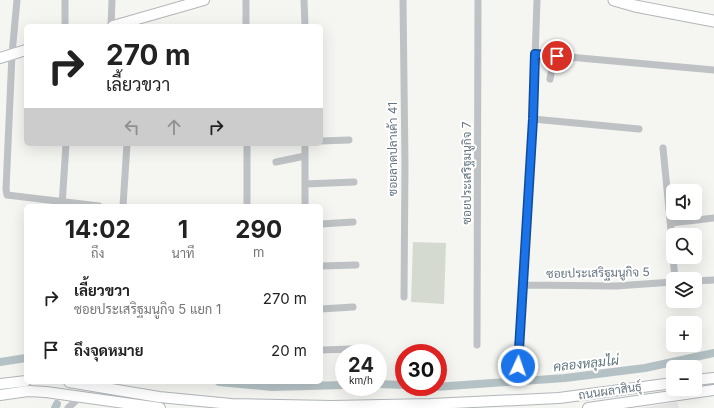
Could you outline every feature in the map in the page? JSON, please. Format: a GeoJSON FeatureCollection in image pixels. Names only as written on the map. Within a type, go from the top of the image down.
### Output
{"type":"FeatureCollection","features":[{"type":"Feature","properties":{"kind":"main road"},"geometry":{"type":"LineString","coordinates":[[614,0],[635,6],[714,21]]}},
{"type":"Feature","properties":{"kind":"main road"},"geometry":{"type":"LineString","coordinates":[[135,23],[198,1]]}},
{"type":"Feature","properties":{"kind":"main road"},"geometry":{"type":"LineString","coordinates":[[0,58],[24,51]]}},
{"type":"Feature","properties":{"kind":"main road"},"geometry":{"type":"LineString","coordinates":[[702,379],[714,378]]}},
{"type":"Feature","properties":{"kind":"main road"},"geometry":{"type":"LineString","coordinates":[[0,384],[24,381]]}},
{"type":"Feature","properties":{"kind":"main road","name":"ถนนผลาสินธุ์"},"geometry":{"type":"LineString","coordinates":[[81,384],[159,397],[231,404],[332,406],[431,404],[559,398],[666,384]]}},
{"type":"Feature","properties":{"kind":"main road","name":"ถนนผลาสินธุ์"},"geometry":{"type":"LineString","coordinates":[[588,408],[714,390]]}},
{"type":"Feature","properties":{"kind":"main road"},"geometry":{"type":"LineString","coordinates":[[0,395],[28,391],[81,396],[160,408]]}},
{"type":"Feature","properties":{"kind":"street"},"geometry":{"type":"LineString","coordinates":[[17,0],[12,54],[6,189],[7,195],[63,204],[66,146]]}},
{"type":"Feature","properties":{"kind":"street"},"geometry":{"type":"LineString","coordinates":[[64,24],[65,0]]}},
{"type":"Feature","properties":{"kind":"street"},"geometry":{"type":"LineString","coordinates":[[112,0],[112,24]]}},
{"type":"Feature","properties":{"kind":"street"},"geometry":{"type":"LineString","coordinates":[[246,0],[246,24]]}},
{"type":"Feature","properties":{"kind":"street"},"geometry":{"type":"LineString","coordinates":[[304,0],[305,24]]}},
{"type":"Feature","properties":{"kind":"street","name":"ซอยลาดปลาเค้า 41"},"geometry":{"type":"LineString","coordinates":[[403,0],[405,164],[404,297]]}},
{"type":"Feature","properties":{"kind":"street","name":"ซอยประเสริฐมนูกิจ 7"},"geometry":{"type":"LineString","coordinates":[[477,345],[478,0]]}},
{"type":"Feature","properties":{"kind":"street"},"geometry":{"type":"LineString","coordinates":[[518,366],[533,119],[538,0]]}},
{"type":"Feature","properties":{"kind":"street"},"geometry":{"type":"LineString","coordinates":[[535,54],[714,70]]}},
{"type":"Feature","properties":{"kind":"street"},"geometry":{"type":"LineString","coordinates":[[550,79],[553,63],[557,56]]}},
{"type":"Feature","properties":{"kind":"street"},"geometry":{"type":"LineString","coordinates":[[533,119],[639,129]]}},
{"type":"Feature","properties":{"kind":"street"},"geometry":{"type":"LineString","coordinates":[[323,141],[349,140]]}},
{"type":"Feature","properties":{"kind":"street"},"geometry":{"type":"LineString","coordinates":[[124,204],[127,146]]}},
{"type":"Feature","properties":{"kind":"street"},"geometry":{"type":"LineString","coordinates":[[247,146],[247,204]]}},
{"type":"Feature","properties":{"kind":"street"},"geometry":{"type":"LineString","coordinates":[[305,146],[305,204]]}},
{"type":"Feature","properties":{"kind":"street"},"geometry":{"type":"LineString","coordinates":[[663,148],[671,228]]}},
{"type":"Feature","properties":{"kind":"street"},"geometry":{"type":"LineString","coordinates":[[276,162],[305,156]]}},
{"type":"Feature","properties":{"kind":"street"},"geometry":{"type":"LineString","coordinates":[[305,184],[354,182]]}},
{"type":"Feature","properties":{"kind":"street"},"geometry":{"type":"LineString","coordinates":[[671,223],[714,218]]}},
{"type":"Feature","properties":{"kind":"street"},"geometry":{"type":"LineString","coordinates":[[323,224],[353,222]]}},
{"type":"Feature","properties":{"kind":"street"},"geometry":{"type":"LineString","coordinates":[[323,266],[356,265]]}},
{"type":"Feature","properties":{"kind":"street"},"geometry":{"type":"LineString","coordinates":[[702,281],[714,280]]}},
{"type":"Feature","properties":{"kind":"street","name":"ซอยประเสริฐมนูกิจ 5"},"geometry":{"type":"LineString","coordinates":[[523,285],[616,286],[666,282]]}},
{"type":"Feature","properties":{"kind":"street"},"geometry":{"type":"LineString","coordinates":[[323,309],[353,307]]}},
{"type":"Feature","properties":{"kind":"street"},"geometry":{"type":"LineString","coordinates":[[323,350],[335,350]]}},
{"type":"Feature","properties":{"kind":"street"},"geometry":{"type":"LineString","coordinates":[[68,408],[81,396]]}},
{"type":"Feature","properties":{"kind":"shaded area"},"geometry":{"type":"Polygon","coordinates":[[[413,242],[446,243],[444,304],[411,302],[413,242]]]}},
{"type":"Feature","properties":{"kind":"shaded area"},"geometry":{"type":"Polygon","coordinates":[[[677,402],[679,408],[639,408],[677,402]]]}},
{"type":"Feature","properties":{"kind":"waterway","name":"คลองหลุมไผ่"},"geometry":{"type":"LineString","coordinates":[[447,386],[565,378],[645,368],[714,353]]}},
{"type":"Feature","properties":{"kind":"waterway","name":"คลองหลุมไผ่"},"geometry":{"type":"LineString","coordinates":[[0,362],[24,358]]}},
{"type":"Feature","properties":{"kind":"waterway","name":"คลองหลุมไผ่"},"geometry":{"type":"LineString","coordinates":[[240,384],[272,387],[335,385]]}},
{"type":"Feature","properties":{"kind":"waterway","name":"คลองหลุมไผ่"},"geometry":{"type":"LineString","coordinates":[[387,384],[395,385]]}},
{"type":"Feature","properties":{"kind":"waterway"},"geometry":{"type":"LineString","coordinates":[[55,408],[57,404]]}},
{"type":"Feature","properties":{"kind":"route"},"geometry":{"type":"LineString","coordinates":[[518,366],[533,119],[535,54],[557,56]]}}]}
